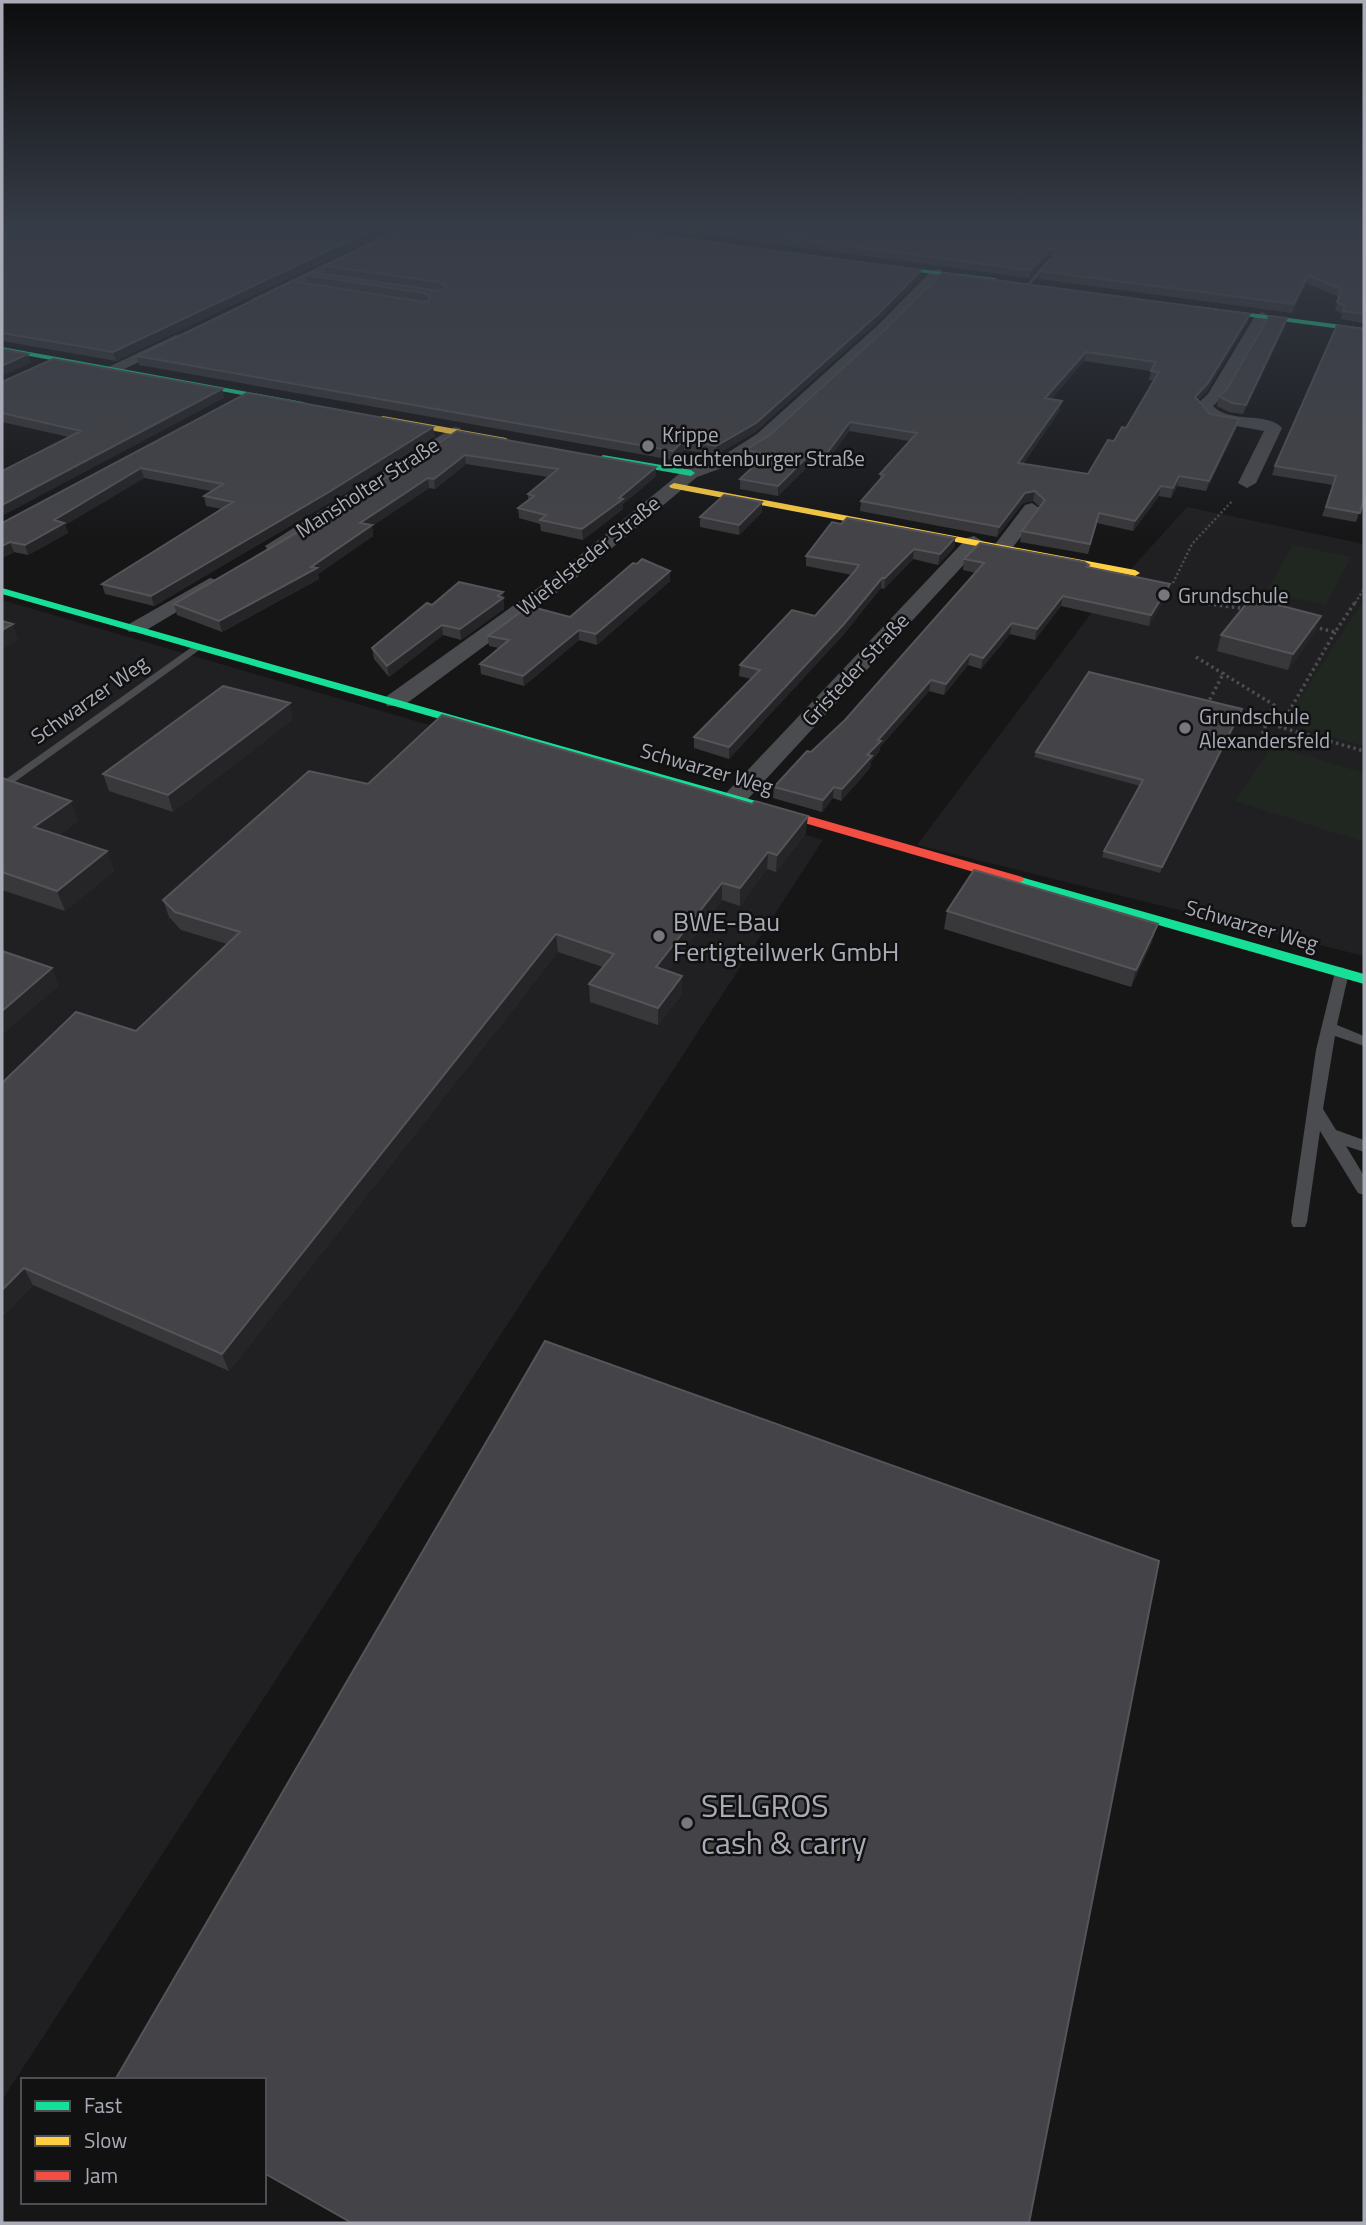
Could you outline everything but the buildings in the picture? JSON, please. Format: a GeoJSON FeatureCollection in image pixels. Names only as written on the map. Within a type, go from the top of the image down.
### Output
{"type":"FeatureCollection","features":[{"type":"Feature","properties":{"kind":"street","name":"Wiefelsteder Straße"},"geometry":{"type":"LineString","coordinates":[[395,701],[563,579],[691,473],[730,460],[763,438],[880,331]]}},
{"type":"Feature","properties":{"kind":"street"},"geometry":{"type":"LineString","coordinates":[[1247,484],[1274,428],[1214,417],[1203,406],[1214,397],[1253,331]]}},
{"type":"Feature","properties":{"kind":"street"},"geometry":{"type":"LineString","coordinates":[[112,369],[191,332]]}},
{"type":"Feature","properties":{"kind":"street"},"geometry":{"type":"LineString","coordinates":[[2,349],[325,408]]}},
{"type":"Feature","properties":{"kind":"street"},"geometry":{"type":"LineString","coordinates":[[34,370],[56,359]]}},
{"type":"Feature","properties":{"kind":"street"},"geometry":{"type":"LineString","coordinates":[[225,405],[247,394]]}},
{"type":"Feature","properties":{"kind":"street"},"geometry":{"type":"LineString","coordinates":[[363,415],[516,443]]}},
{"type":"Feature","properties":{"kind":"street","name":"Mansholter Straße"},"geometry":{"type":"LineString","coordinates":[[256,557],[339,508],[454,432]]}},
{"type":"Feature","properties":{"kind":"street"},"geometry":{"type":"LineString","coordinates":[[591,456],[691,473]]}},
{"type":"Feature","properties":{"kind":"street"},"geometry":{"type":"LineString","coordinates":[[674,486],[1135,573]]}},
{"type":"Feature","properties":{"kind":"street"},"geometry":{"type":"LineString","coordinates":[[1003,547],[1032,509]]}},
{"type":"Feature","properties":{"kind":"street","name":"Gristeder Straße"},"geometry":{"type":"LineString","coordinates":[[736,797],[974,542]]}},
{"type":"Feature","properties":{"kind":"street"},"geometry":{"type":"LineString","coordinates":[[136,628],[232,571]]}},
{"type":"Feature","properties":{"kind":"street","name":"Schwarzer Weg"},"geometry":{"type":"LineString","coordinates":[[2,591],[736,797],[1364,979]]}},
{"type":"Feature","properties":{"kind":"lane","name":"Schwarzer Weg"},"geometry":{"type":"LineString","coordinates":[[2,786],[200,646]]}},
{"type":"Feature","properties":{"kind":"lane"},"geometry":{"type":"LineString","coordinates":[[1299,1222],[1315,1109],[1342,972]]}},
{"type":"Feature","properties":{"kind":"lane"},"geometry":{"type":"LineString","coordinates":[[1329,1028],[1364,1041]]}},
{"type":"Feature","properties":{"kind":"lane"},"geometry":{"type":"LineString","coordinates":[[1315,1109],[1364,1189]]}},
{"type":"Feature","properties":{"kind":"lane"},"geometry":{"type":"LineString","coordinates":[[1332,1135],[1364,1146]]}},
{"type":"Feature","properties":{"kind":"path"},"geometry":{"type":"LineString","coordinates":[[1173,583],[1192,544],[1247,484]]}},
{"type":"Feature","properties":{"kind":"path"},"geometry":{"type":"LineString","coordinates":[[1364,589],[1335,632],[1280,727],[1364,751]]}},
{"type":"Feature","properties":{"kind":"path"},"geometry":{"type":"LineString","coordinates":[[1208,604],[1250,610]]}},
{"type":"Feature","properties":{"kind":"path"},"geometry":{"type":"LineString","coordinates":[[1311,626],[1335,632]]}},
{"type":"Feature","properties":{"kind":"path"},"geometry":{"type":"LineString","coordinates":[[1195,657],[1224,672],[1274,705],[1259,741]]}},
{"type":"Feature","properties":{"kind":"path"},"geometry":{"type":"LineString","coordinates":[[1207,705],[1224,672]]}},
{"type":"Feature","properties":{"kind":"shaded area","name":"Grundschule Alexandersfeld"},"geometry":{"type":"Polygon","coordinates":[[[1187,507],[1364,544],[1364,956],[917,845],[1093,611],[1187,507]]]}},
{"type":"Feature","properties":{"kind":"shaded area"},"geometry":{"type":"Polygon","coordinates":[[[1293,545],[1351,557],[1326,605],[1266,592],[1293,545]]]}},
{"type":"Feature","properties":{"kind":"shaded area"},"geometry":{"type":"Polygon","coordinates":[[[1364,599],[1364,746],[1284,723],[1364,599]]]}},
{"type":"Feature","properties":{"kind":"shaded area"},"geometry":{"type":"Polygon","coordinates":[[[2,600],[823,840],[2,2100],[2,600]]]}},
{"type":"Feature","properties":{"kind":"shaded area"},"geometry":{"type":"Polygon","coordinates":[[[1273,746],[1364,773],[1364,842],[1235,801],[1273,746]]]}},
{"type":"Feature","properties":{"kind":"traffic: fast"},"geometry":{"type":"LineString","coordinates":[[2,349],[303,404]]}},
{"type":"Feature","properties":{"kind":"traffic: fast"},"geometry":{"type":"LineString","coordinates":[[603,458],[691,473]]}},
{"type":"Feature","properties":{"kind":"traffic: fast"},"geometry":{"type":"LineString","coordinates":[[2,591],[791,815]]}},
{"type":"Feature","properties":{"kind":"traffic: fast"},"geometry":{"type":"LineString","coordinates":[[1017,880],[1364,979]]}},
{"type":"Feature","properties":{"kind":"traffic: slow"},"geometry":{"type":"LineString","coordinates":[[383,419],[506,441]]}},
{"type":"Feature","properties":{"kind":"traffic: slow"},"geometry":{"type":"LineString","coordinates":[[674,486],[1135,573]]}},
{"type":"Feature","properties":{"kind":"traffic: jam"},"geometry":{"type":"LineString","coordinates":[[791,815],[1017,880]]}},
{"type":"Feature","properties":{"kind":"place","name":"Krippe Leuchtenburger Straße"},"geometry":{"type":"Point","coordinates":[648,446]}},
{"type":"Feature","properties":{"kind":"place","name":"Grundschule"},"geometry":{"type":"Point","coordinates":[1164,595]}},
{"type":"Feature","properties":{"kind":"place","name":"Grundschule Alexandersfeld"},"geometry":{"type":"Point","coordinates":[1185,728]}},
{"type":"Feature","properties":{"kind":"place","name":"BWE-Bau Fertigteilwerk GmbH"},"geometry":{"type":"Point","coordinates":[659,936]}},
{"type":"Feature","properties":{"kind":"place","name":"SELGROS cash & carry"},"geometry":{"type":"Point","coordinates":[687,1823]}}]}
